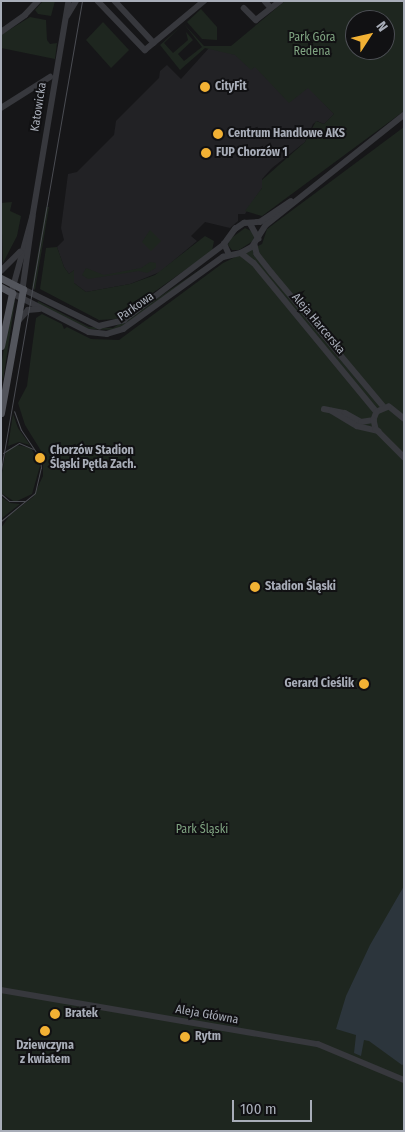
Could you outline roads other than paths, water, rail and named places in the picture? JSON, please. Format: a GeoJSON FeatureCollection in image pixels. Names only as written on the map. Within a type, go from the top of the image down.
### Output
{"type":"FeatureCollection","features":[{"type":"Feature","properties":{"kind":"main road"},"geometry":{"type":"LineString","coordinates":[[1,278],[23,289]]}},
{"type":"Feature","properties":{"kind":"main road"},"geometry":{"type":"LineString","coordinates":[[1,287],[12,293]]}},
{"type":"Feature","properties":{"kind":"main road","name":"Katowicka"},"geometry":{"type":"LineString","coordinates":[[1,413],[23,289]]}},
{"type":"Feature","properties":{"kind":"main road","name":"Katowicka"},"geometry":{"type":"LineString","coordinates":[[1,346],[12,293]]}},
{"type":"Feature","properties":{"kind":"street"},"geometry":{"type":"LineString","coordinates":[[1,32],[25,16],[38,1]]}},
{"type":"Feature","properties":{"kind":"street","name":"Katowicka"},"geometry":{"type":"LineString","coordinates":[[23,289],[33,216],[69,1]]}},
{"type":"Feature","properties":{"kind":"street"},"geometry":{"type":"LineString","coordinates":[[66,18],[76,1]]}},
{"type":"Feature","properties":{"kind":"street"},"geometry":{"type":"LineString","coordinates":[[98,1],[142,49],[154,43],[204,1]]}},
{"type":"Feature","properties":{"kind":"street"},"geometry":{"type":"LineString","coordinates":[[106,10],[115,1],[154,43]]}},
{"type":"Feature","properties":{"kind":"street"},"geometry":{"type":"LineString","coordinates":[[265,1],[271,8]]}},
{"type":"Feature","properties":{"kind":"street"},"geometry":{"type":"LineString","coordinates":[[244,8],[256,20],[280,1]]}},
{"type":"Feature","properties":{"kind":"street"},"geometry":{"type":"LineString","coordinates":[[1,108],[50,77]]}},
{"type":"Feature","properties":{"kind":"street"},"geometry":{"type":"LineString","coordinates":[[224,245],[229,255],[241,253],[255,245],[264,226],[303,193],[404,116]]}},
{"type":"Feature","properties":{"kind":"street"},"geometry":{"type":"LineString","coordinates":[[259,239],[250,223],[260,222],[303,193]]}},
{"type":"Feature","properties":{"kind":"street","name":"Katowicka"},"geometry":{"type":"LineString","coordinates":[[12,293],[21,250],[33,216]]}},
{"type":"Feature","properties":{"kind":"street","name":"Parkowa"},"geometry":{"type":"LineString","coordinates":[[23,289],[94,324],[114,325],[224,245],[235,229],[250,223]]}},
{"type":"Feature","properties":{"kind":"street","name":"Aleja Harcerska"},"geometry":{"type":"LineString","coordinates":[[255,245],[260,258],[384,407],[395,409],[404,419]]}},
{"type":"Feature","properties":{"kind":"street"},"geometry":{"type":"LineString","coordinates":[[1,271],[21,250]]}},
{"type":"Feature","properties":{"kind":"street","name":"Aleja Harcerska"},"geometry":{"type":"LineString","coordinates":[[241,253],[250,258],[377,412]]}},
{"type":"Feature","properties":{"kind":"street","name":"Parkowa"},"geometry":{"type":"LineString","coordinates":[[12,293],[89,332],[112,334],[123,329],[229,255]]}},
{"type":"Feature","properties":{"kind":"street"},"geometry":{"type":"LineString","coordinates":[[290,307],[296,302]]}},
{"type":"Feature","properties":{"kind":"street"},"geometry":{"type":"LineString","coordinates":[[16,327],[25,312],[41,309]]}},
{"type":"Feature","properties":{"kind":"street"},"geometry":{"type":"LineString","coordinates":[[337,362],[343,358]]}},
{"type":"Feature","properties":{"kind":"street"},"geometry":{"type":"LineString","coordinates":[[384,407],[377,412],[374,420],[378,430],[404,457]]}},
{"type":"Feature","properties":{"kind":"street"},"geometry":{"type":"LineString","coordinates":[[324,409],[345,413],[361,422],[374,420]]}},
{"type":"Feature","properties":{"kind":"street"},"geometry":{"type":"LineString","coordinates":[[332,411],[357,426],[378,430]]}},
{"type":"Feature","properties":{"kind":"street","name":"Aleja Główna"},"geometry":{"type":"LineString","coordinates":[[1,990],[318,1044],[404,1080]]}},
{"type":"Feature","properties":{"kind":"tram line"},"geometry":{"type":"LineString","coordinates":[[1,470],[82,1]]}},
{"type":"Feature","properties":{"kind":"tram line"},"geometry":{"type":"LineString","coordinates":[[1,521],[35,493],[41,468],[40,458],[21,430],[14,411]]}},
{"type":"Feature","properties":{"kind":"tram line"},"geometry":{"type":"LineString","coordinates":[[3,453],[19,443],[33,449]]}},
{"type":"Feature","properties":{"kind":"tram line"},"geometry":{"type":"LineString","coordinates":[[1,494],[9,501],[25,501]]}},
{"type":"Feature","properties":{"kind":"place","name":"CityFit"},"geometry":{"type":"Point","coordinates":[205,87]}},
{"type":"Feature","properties":{"kind":"place","name":"Centrum Handlowe AKS"},"geometry":{"type":"Point","coordinates":[218,134]}},
{"type":"Feature","properties":{"kind":"place","name":"FUP Chorzów 1"},"geometry":{"type":"Point","coordinates":[206,153]}},
{"type":"Feature","properties":{"kind":"place","name":"Chorzów Stadion Śląski Pętla Zach."},"geometry":{"type":"Point","coordinates":[40,458]}},
{"type":"Feature","properties":{"kind":"place","name":"Stadion Śląski"},"geometry":{"type":"Point","coordinates":[255,587]}},
{"type":"Feature","properties":{"kind":"place","name":"Gerard Cieślik"},"geometry":{"type":"Point","coordinates":[364,684]}},
{"type":"Feature","properties":{"kind":"place","name":"Bratek"},"geometry":{"type":"Point","coordinates":[55,1014]}},
{"type":"Feature","properties":{"kind":"place","name":"Dziewczyna z kwiatem"},"geometry":{"type":"Point","coordinates":[45,1031]}},
{"type":"Feature","properties":{"kind":"place","name":"Rytm"},"geometry":{"type":"Point","coordinates":[185,1037]}},
{"type":"Feature","properties":{"kind":"park label","name":"Park Góra Redena"},"geometry":{"type":"Point","coordinates":[312,45]}},
{"type":"Feature","properties":{"kind":"park label","name":"Park Śląski"},"geometry":{"type":"Point","coordinates":[202,830]}}]}
